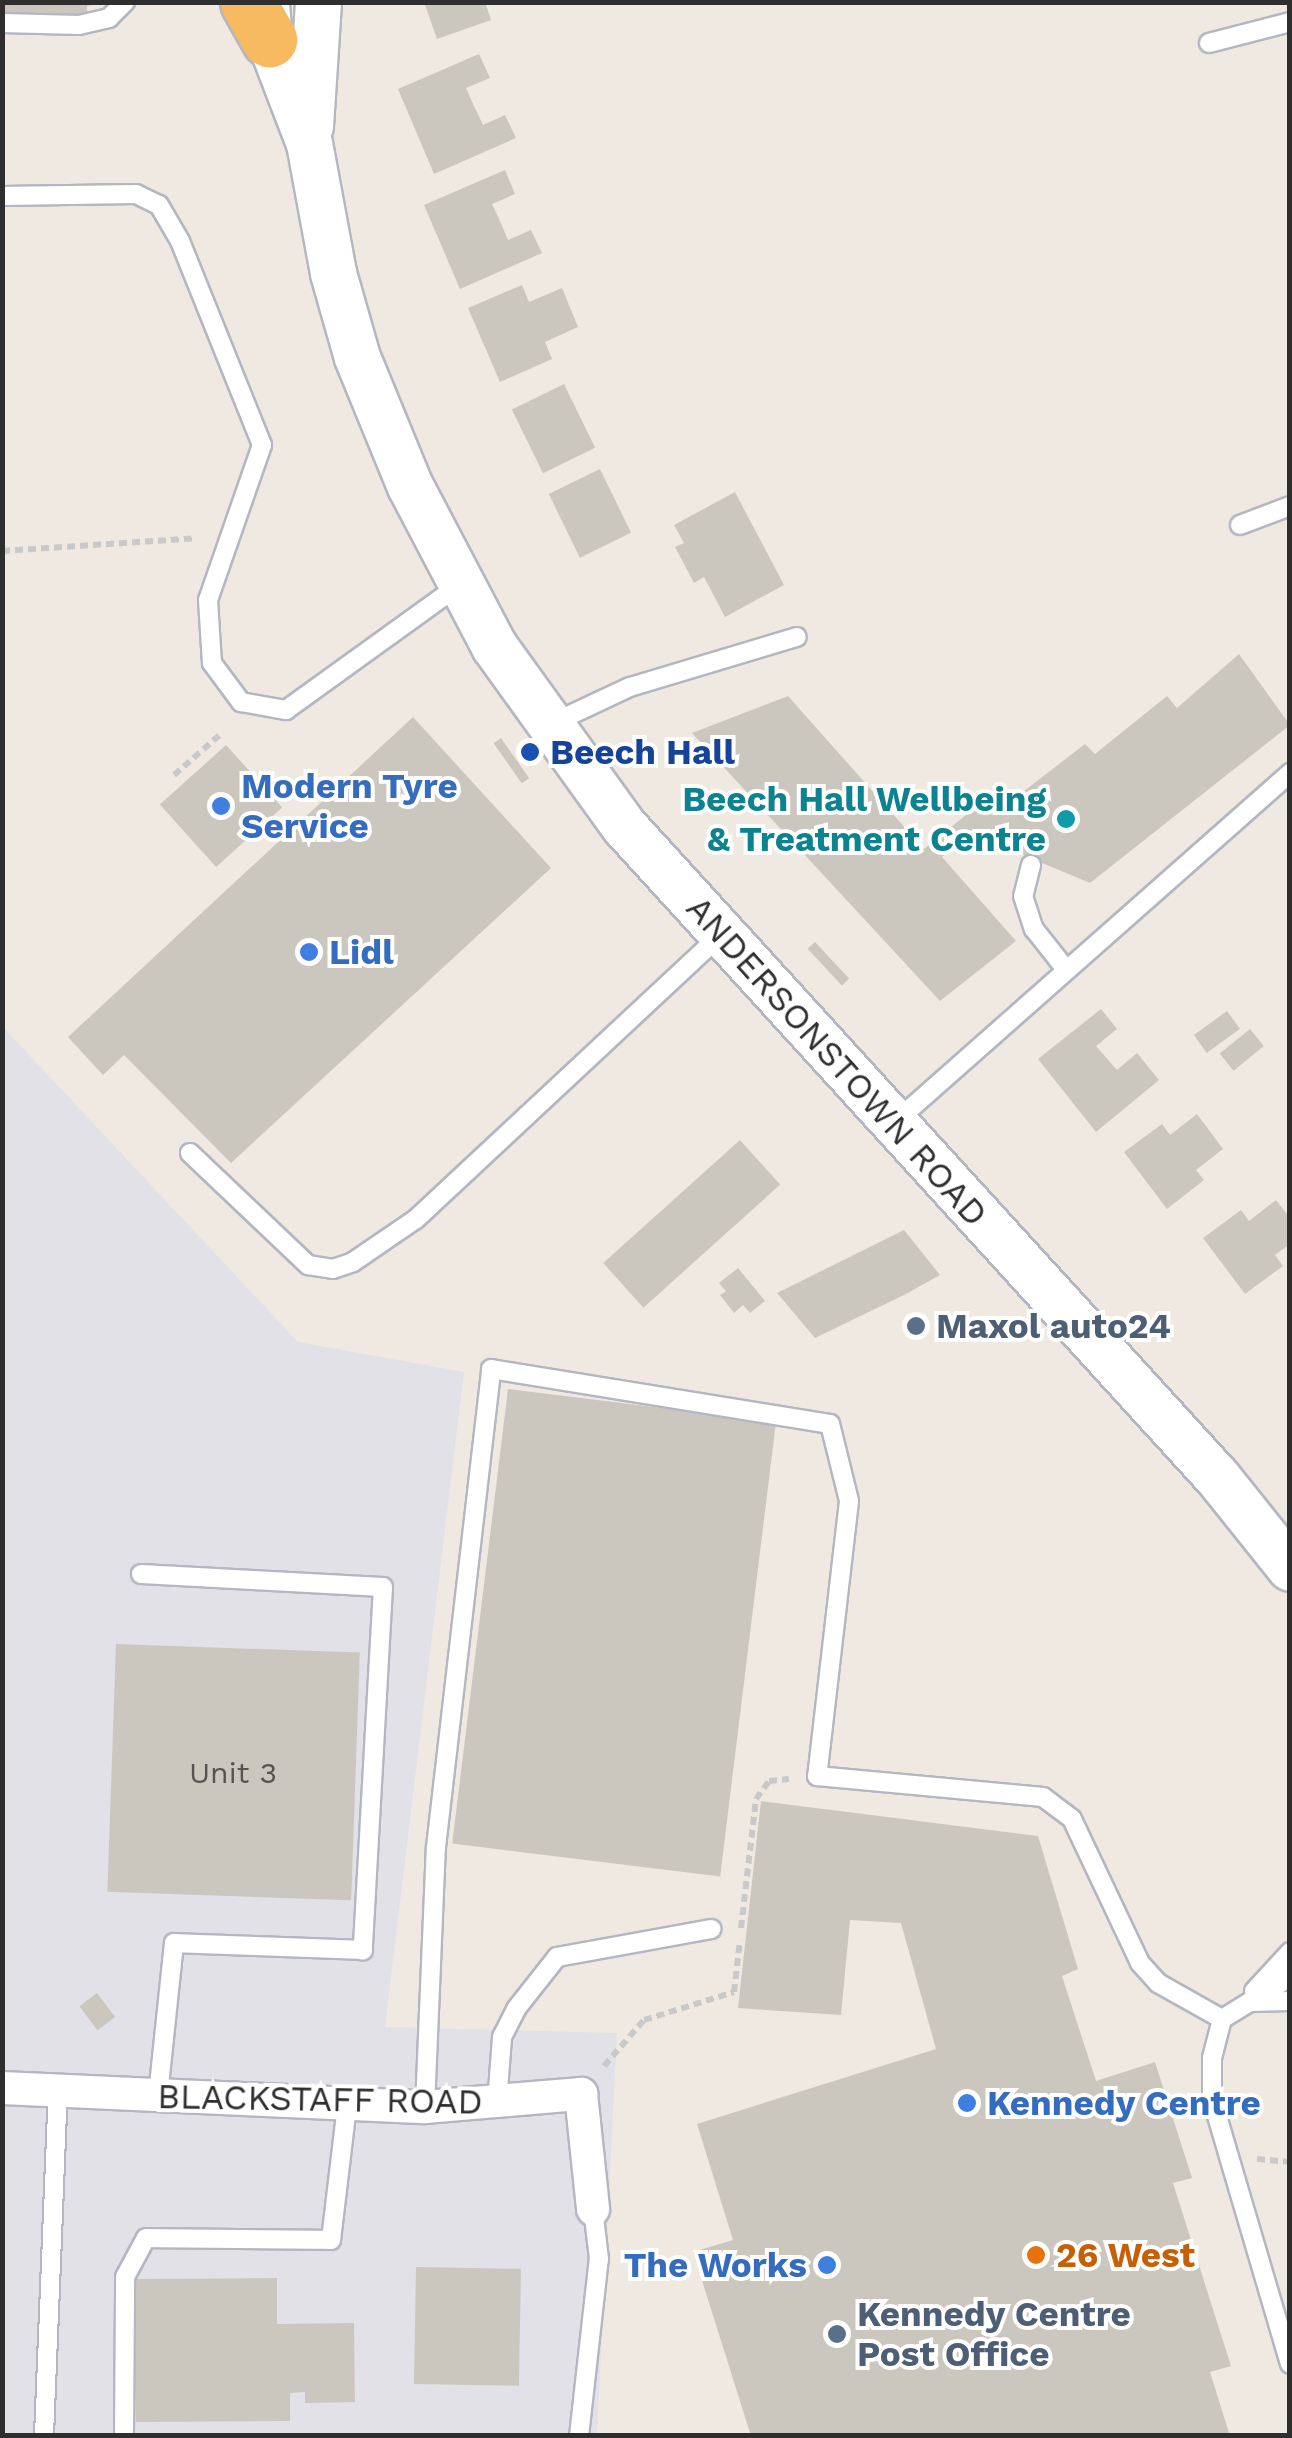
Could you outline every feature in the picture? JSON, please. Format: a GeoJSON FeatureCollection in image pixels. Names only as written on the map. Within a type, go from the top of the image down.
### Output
{"type":"FeatureCollection","features":[{"type":"Feature","properties":{"kind":"main road","name":"ANDERSONSTOWN ROAD"},"geometry":{"type":"LineString","coordinates":[[309,143],[318,2]]}},
{"type":"Feature","properties":{"kind":"main road","name":"ANDERSONSTOWN ROAD"},"geometry":{"type":"LineString","coordinates":[[261,15],[309,143],[333,273],[357,357],[386,435],[458,586],[549,725],[623,825],[1200,1458],[1289,1566]]}},
{"type":"Feature","properties":{"kind":"street","name":"BLACKSTAFF ROAD"},"geometry":{"type":"LineString","coordinates":[[2,2088],[426,2107],[580,2094],[594,2209]]}},
{"type":"Feature","properties":{"kind":"lane"},"geometry":{"type":"LineString","coordinates":[[2,23],[79,25],[109,18],[124,2]]}},
{"type":"Feature","properties":{"kind":"lane"},"geometry":{"type":"LineString","coordinates":[[1209,43],[1290,22]]}},
{"type":"Feature","properties":{"kind":"lane"},"geometry":{"type":"LineString","coordinates":[[2,196],[136,194],[159,205],[180,241],[262,444],[208,600],[212,663],[241,702],[286,710],[425,604],[458,586]]}},
{"type":"Feature","properties":{"kind":"lane"},"geometry":{"type":"LineString","coordinates":[[1240,525],[1290,506]]}},
{"type":"Feature","properties":{"kind":"lane"},"geometry":{"type":"LineString","coordinates":[[549,725],[630,687],[797,637]]}},
{"type":"Feature","properties":{"kind":"lane"},"geometry":{"type":"LineString","coordinates":[[893,1123],[1064,967],[1290,773]]}},
{"type":"Feature","properties":{"kind":"lane"},"geometry":{"type":"LineString","coordinates":[[1030,865],[1023,896],[1034,929],[1064,967]]}},
{"type":"Feature","properties":{"kind":"lane"},"geometry":{"type":"LineString","coordinates":[[190,1153],[308,1265],[333,1269],[353,1262],[416,1219],[721,935]]}},
{"type":"Feature","properties":{"kind":"lane"},"geometry":{"type":"LineString","coordinates":[[426,2107],[436,1848],[491,1369],[830,1424],[849,1501],[817,1776],[1042,1798],[1072,1819],[1140,1963],[1158,1983],[1222,2020]]}},
{"type":"Feature","properties":{"kind":"lane"},"geometry":{"type":"LineString","coordinates":[[141,1574],[384,1587],[363,1950],[174,1943],[158,2096]]}},
{"type":"Feature","properties":{"kind":"lane"},"geometry":{"type":"LineString","coordinates":[[497,2104],[502,2037],[516,2008],[557,1958],[711,1929]]}},
{"type":"Feature","properties":{"kind":"lane"},"geometry":{"type":"LineString","coordinates":[[1290,1952],[1222,2020],[1212,2058],[1212,2099],[1290,2364]]}},
{"type":"Feature","properties":{"kind":"lane"},"geometry":{"type":"LineString","coordinates":[[1244,2002],[1290,1978]]}},
{"type":"Feature","properties":{"kind":"lane"},"geometry":{"type":"LineString","coordinates":[[1244,2002],[1290,2001]]}},
{"type":"Feature","properties":{"kind":"lane"},"geometry":{"type":"LineString","coordinates":[[44,2436],[58,2091]]}},
{"type":"Feature","properties":{"kind":"lane"},"geometry":{"type":"LineString","coordinates":[[124,2436],[124,2277],[146,2238],[331,2240],[348,2105]]}},
{"type":"Feature","properties":{"kind":"lane"},"geometry":{"type":"LineString","coordinates":[[578,2436],[599,2258],[594,2209]]}},
{"type":"Feature","properties":{"kind":"path"},"geometry":{"type":"LineString","coordinates":[[2,551],[196,538]]}},
{"type":"Feature","properties":{"kind":"path"},"geometry":{"type":"LineString","coordinates":[[174,776],[222,733]]}},
{"type":"Feature","properties":{"kind":"shaded area"},"geometry":{"type":"Polygon","coordinates":[[[2,1026],[298,1342],[464,1372],[385,2027],[617,2033],[597,2435],[3,2435],[2,1026]]]}},
{"type":"Feature","properties":{"kind":"building"},"geometry":{"type":"Polygon","coordinates":[[[2,2],[111,2],[87,6],[87,18],[2,14],[2,2]]]}},
{"type":"Feature","properties":{"kind":"building"},"geometry":{"type":"Polygon","coordinates":[[[424,2],[485,2],[491,20],[437,39],[424,2]]]}},
{"type":"Feature","properties":{"kind":"building"},"geometry":{"type":"Polygon","coordinates":[[[479,54],[490,78],[466,88],[483,125],[505,115],[516,138],[434,174],[398,89],[479,54]]]}},
{"type":"Feature","properties":{"kind":"building"},"geometry":{"type":"Polygon","coordinates":[[[505,170],[515,194],[492,204],[508,240],[531,230],[542,253],[460,289],[424,205],[505,170]]]}},
{"type":"Feature","properties":{"kind":"building"},"geometry":{"type":"Polygon","coordinates":[[[522,285],[529,302],[562,288],[578,327],[545,342],[552,359],[500,382],[468,308],[522,285]]]}},
{"type":"Feature","properties":{"kind":"building"},"geometry":{"type":"Polygon","coordinates":[[[564,384],[595,448],[543,473],[512,409],[564,384]]]}},
{"type":"Feature","properties":{"kind":"building"},"geometry":{"type":"Polygon","coordinates":[[[600,469],[631,533],[580,558],[549,494],[600,469]]]}},
{"type":"Feature","properties":{"kind":"building"},"geometry":{"type":"Polygon","coordinates":[[[735,492],[784,585],[725,617],[704,577],[694,583],[675,547],[684,543],[674,525],[735,492]]]}},
{"type":"Feature","properties":{"kind":"building","name":"Beech Hall Wellbeing & Treatment Centre"},"geometry":{"type":"Polygon","coordinates":[[[1239,654],[1290,725],[1090,883],[971,833],[942,857],[1016,941],[940,1001],[692,733],[788,696],[924,849],[992,794],[1006,805],[1085,744],[1095,754],[1167,696],[1177,708],[1239,654]]]}},
{"type":"Feature","properties":{"kind":"building","name":"Lidl"},"geometry":{"type":"Polygon","coordinates":[[[413,717],[551,868],[231,1163],[124,1055],[103,1075],[68,1037],[413,717]]]}},
{"type":"Feature","properties":{"kind":"building"},"geometry":{"type":"Polygon","coordinates":[[[501,738],[529,778],[522,783],[494,743],[501,738]]]}},
{"type":"Feature","properties":{"kind":"building","name":"Modern Tyre Service"},"geometry":{"type":"Polygon","coordinates":[[[226,745],[282,807],[216,867],[160,805],[226,745]]]}},
{"type":"Feature","properties":{"kind":"building"},"geometry":{"type":"Polygon","coordinates":[[[815,942],[849,979],[842,985],[808,949],[815,942]]]}},
{"type":"Feature","properties":{"kind":"building"},"geometry":{"type":"Polygon","coordinates":[[[1101,1009],[1117,1029],[1096,1046],[1117,1070],[1137,1053],[1159,1080],[1096,1132],[1038,1059],[1101,1009]]]}},
{"type":"Feature","properties":{"kind":"building"},"geometry":{"type":"Polygon","coordinates":[[[1227,1011],[1240,1029],[1207,1053],[1194,1035],[1227,1011]]]}},
{"type":"Feature","properties":{"kind":"building"},"geometry":{"type":"Polygon","coordinates":[[[1250,1029],[1264,1046],[1234,1071],[1220,1054],[1250,1029]]]}},
{"type":"Feature","properties":{"kind":"building"},"geometry":{"type":"Polygon","coordinates":[[[1197,1114],[1223,1149],[1196,1170],[1204,1180],[1167,1209],[1124,1152],[1162,1124],[1170,1135],[1197,1114]]]}},
{"type":"Feature","properties":{"kind":"building"},"geometry":{"type":"Polygon","coordinates":[[[740,1140],[780,1185],[643,1308],[603,1263],[740,1140]]]}},
{"type":"Feature","properties":{"kind":"building"},"geometry":{"type":"Polygon","coordinates":[[[1276,1200],[1290,1218],[1290,1244],[1275,1255],[1283,1266],[1245,1294],[1203,1238],[1241,1210],[1249,1221],[1276,1200]]]}},
{"type":"Feature","properties":{"kind":"building"},"geometry":{"type":"Polygon","coordinates":[[[904,1230],[940,1275],[904,1295],[815,1338],[777,1293],[904,1230]]]}},
{"type":"Feature","properties":{"kind":"building"},"geometry":{"type":"Polygon","coordinates":[[[738,1268],[765,1301],[750,1313],[743,1305],[734,1313],[720,1295],[726,1291],[719,1283],[738,1268]]]}},
{"type":"Feature","properties":{"kind":"building"},"geometry":{"type":"Polygon","coordinates":[[[508,1389],[776,1422],[720,1876],[452,1844],[508,1389]]]}},
{"type":"Feature","properties":{"kind":"building"},"geometry":{"type":"Polygon","coordinates":[[[116,1644],[360,1653],[351,1900],[107,1892],[116,1644]]]}},
{"type":"Feature","properties":{"kind":"building","name":"Kennedy Centre"},"geometry":{"type":"Polygon","coordinates":[[[761,1801],[1038,1836],[1078,1969],[1062,1976],[1096,2081],[1155,2062],[1192,2178],[1173,2183],[1231,2366],[1210,2372],[1230,2436],[751,2436],[693,2252],[733,2240],[697,2124],[936,2049],[901,1923],[850,1920],[841,2015],[738,2008],[761,1801]]]}},
{"type":"Feature","properties":{"kind":"building"},"geometry":{"type":"Polygon","coordinates":[[[97,1993],[115,2017],[97,2030],[79,2006],[97,1993]]]}},
{"type":"Feature","properties":{"kind":"building"},"geometry":{"type":"Polygon","coordinates":[[[416,2267],[521,2269],[519,2386],[414,2384],[416,2267]]]}},
{"type":"Feature","properties":{"kind":"building"},"geometry":{"type":"Polygon","coordinates":[[[277,2278],[277,2324],[354,2323],[355,2402],[305,2403],[305,2392],[290,2393],[290,2421],[136,2422],[136,2279],[277,2278]]]}},
{"type":"Feature","properties":{"kind":"place","name":"Beech Hall"},"geometry":{"type":"Point","coordinates":[530,752]}},
{"type":"Feature","properties":{"kind":"place","name":"Modern Tyre Service"},"geometry":{"type":"Point","coordinates":[221,806]}},
{"type":"Feature","properties":{"kind":"place","name":"Beech Hall Wellbeing & Treatment Centre"},"geometry":{"type":"Point","coordinates":[1066,819]}},
{"type":"Feature","properties":{"kind":"place","name":"Lidl"},"geometry":{"type":"Point","coordinates":[309,952]}},
{"type":"Feature","properties":{"kind":"place","name":"Maxol auto24"},"geometry":{"type":"Point","coordinates":[916,1326]}},
{"type":"Feature","properties":{"kind":"place","name":"Kennedy Centre"},"geometry":{"type":"Point","coordinates":[967,2103]}},
{"type":"Feature","properties":{"kind":"place","name":"26 West"},"geometry":{"type":"Point","coordinates":[1036,2255]}},
{"type":"Feature","properties":{"kind":"place","name":"The Works"},"geometry":{"type":"Point","coordinates":[827,2265]}},
{"type":"Feature","properties":{"kind":"place","name":"Kennedy Centre Post Office"},"geometry":{"type":"Point","coordinates":[837,2334]}}]}
